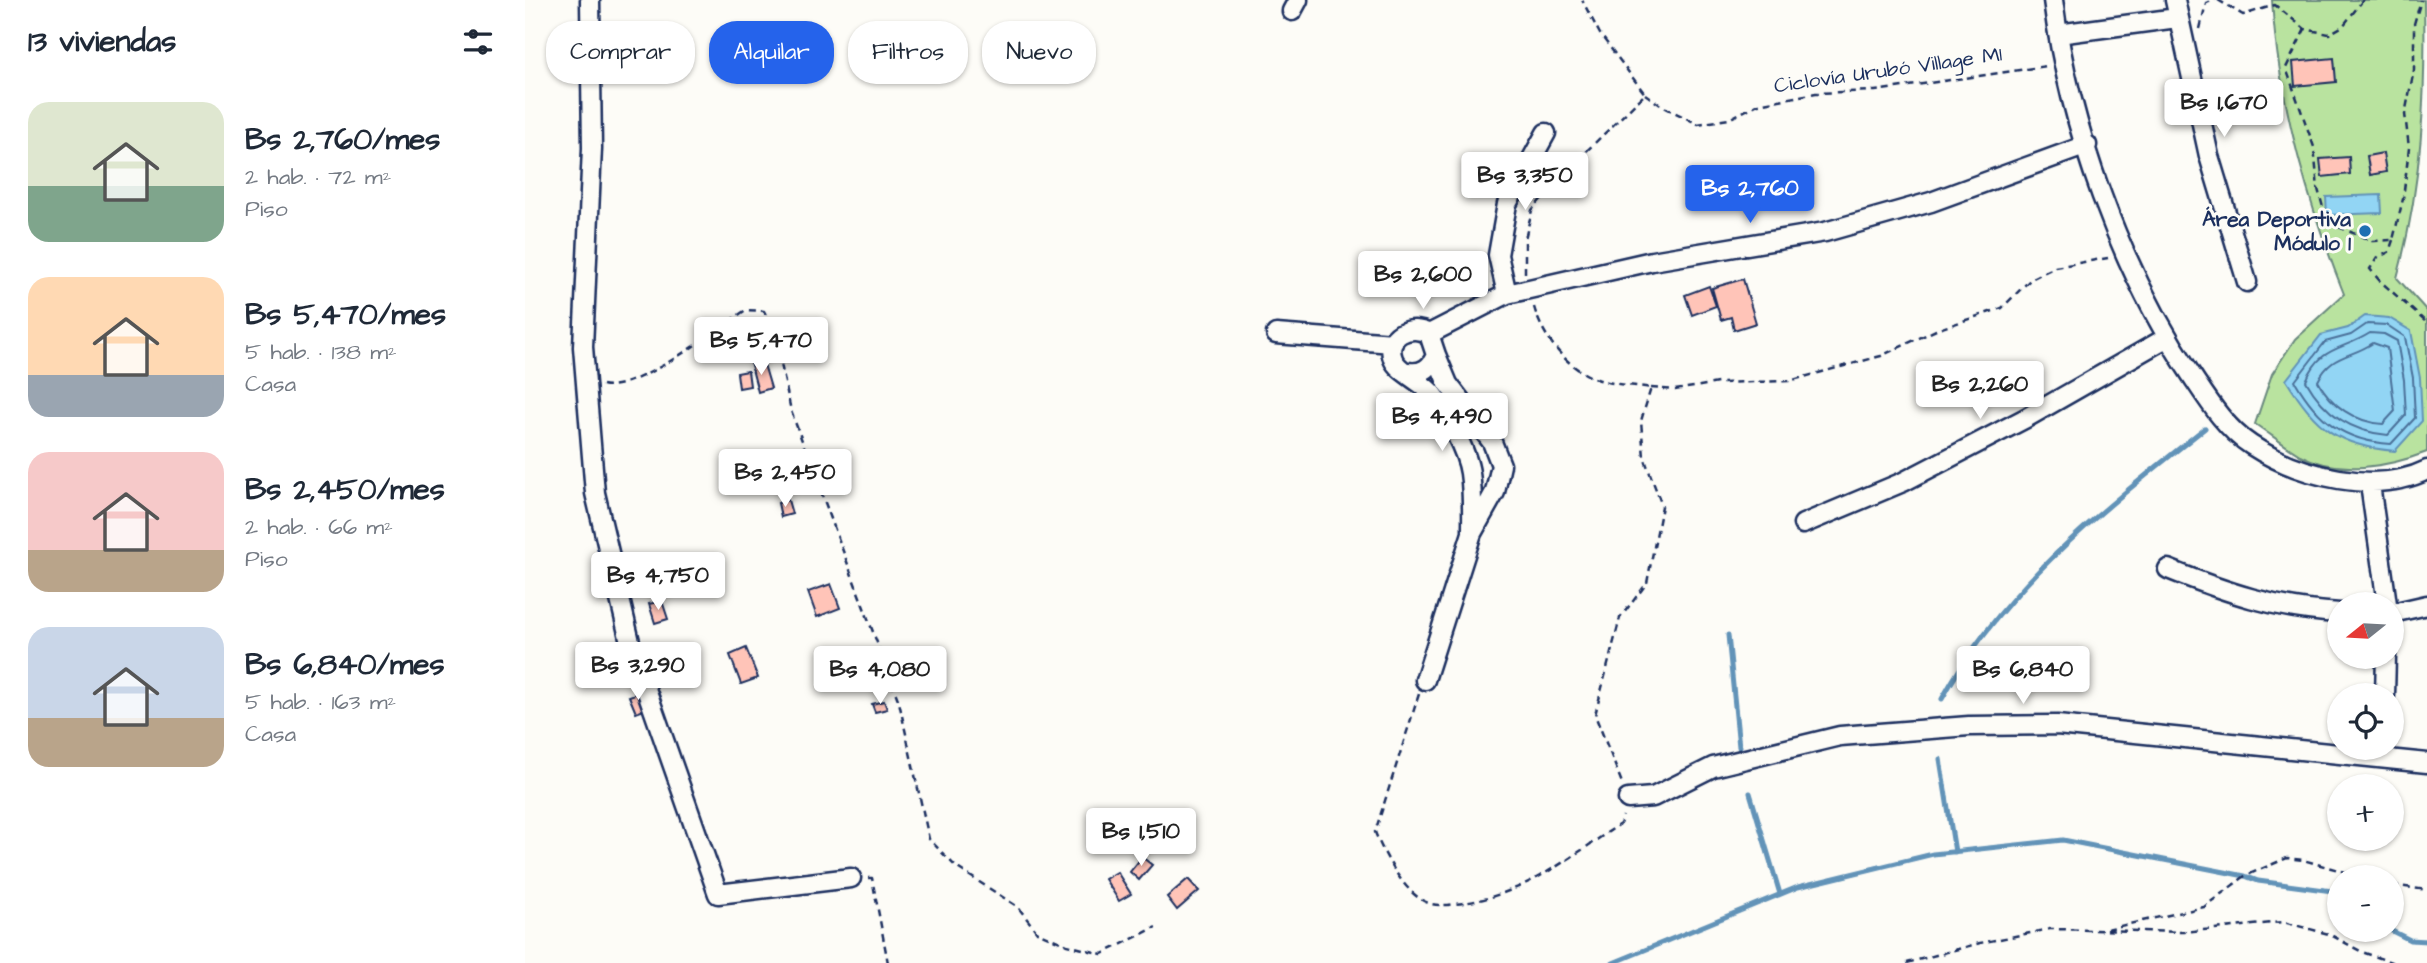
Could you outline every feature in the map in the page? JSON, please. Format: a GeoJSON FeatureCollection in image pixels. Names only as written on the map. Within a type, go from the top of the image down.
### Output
{"type":"FeatureCollection","features":[{"type":"Feature","properties":{"kind":"street"},"geometry":{"type":"LineString","coordinates":[[590,0],[592,148],[583,347],[595,493],[622,612],[668,756],[718,894],[851,878]]}},
{"type":"Feature","properties":{"kind":"street"},"geometry":{"type":"LineString","coordinates":[[2053,0],[2062,65],[2125,255],[2166,338],[2214,408],[2250,444],[2311,475],[2369,484],[2414,476],[2427,470]]}},
{"type":"Feature","properties":{"kind":"street"},"geometry":{"type":"LineString","coordinates":[[2058,34],[2176,9],[2209,156],[2247,282]]}},
{"type":"Feature","properties":{"kind":"street"},"geometry":{"type":"LineString","coordinates":[[1507,294],[1498,256],[1507,204],[1546,134]]}},
{"type":"Feature","properties":{"kind":"street"},"geometry":{"type":"LineString","coordinates":[[1472,534],[1470,471],[1451,426],[1432,393],[1392,358],[1393,343],[1402,332],[1409,329],[1429,334],[1507,294],[1652,261],[1825,232],[1931,202],[2087,145]]}},
{"type":"Feature","properties":{"kind":"street"},"geometry":{"type":"LineString","coordinates":[[1276,334],[1393,343]]}},
{"type":"Feature","properties":{"kind":"street"},"geometry":{"type":"LineString","coordinates":[[1425,680],[1472,534],[1495,492],[1501,465],[1492,442],[1448,384],[1429,334]]}},
{"type":"Feature","properties":{"kind":"street"},"geometry":{"type":"LineString","coordinates":[[1803,524],[1903,482],[2026,418],[2166,338]]}},
{"type":"Feature","properties":{"kind":"street"},"geometry":{"type":"LineString","coordinates":[[1408,372],[1415,373],[1429,367],[1436,355]]}},
{"type":"Feature","properties":{"kind":"street"},"geometry":{"type":"LineString","coordinates":[[2369,484],[2385,592]]}},
{"type":"Feature","properties":{"kind":"street"},"geometry":{"type":"LineString","coordinates":[[2168,569],[2235,597],[2302,611],[2327,612]]}},
{"type":"Feature","properties":{"kind":"street"},"geometry":{"type":"LineString","coordinates":[[2405,610],[2427,605]]}},
{"type":"Feature","properties":{"kind":"street"},"geometry":{"type":"LineString","coordinates":[[1628,799],[1653,797],[1713,767],[1840,736],[1969,726],[2057,725],[2327,748]]}},
{"type":"Feature","properties":{"kind":"street"},"geometry":{"type":"LineString","coordinates":[[2404,757],[2427,762]]}},
{"type":"Feature","properties":{"kind":"path","name":"Ciclovía Urubó Village M1"},"geometry":{"type":"LineString","coordinates":[[1582,0],[1600,34],[1645,94],[1698,124],[1729,119],[1758,104],[1816,93],[1875,91],[2017,68],[2062,65]]}},
{"type":"Feature","properties":{"kind":"path"},"geometry":{"type":"LineString","coordinates":[[2218,0],[2243,15],[2275,5],[2305,29],[2329,34],[2343,26],[2363,0]]}},
{"type":"Feature","properties":{"kind":"path"},"geometry":{"type":"LineString","coordinates":[[2421,0],[2414,24],[2414,70],[2405,114],[2409,148],[2405,186],[2389,252],[2377,258],[2370,269],[2427,323]]}},
{"type":"Feature","properties":{"kind":"path"},"geometry":{"type":"LineString","coordinates":[[2305,29],[2286,68],[2314,147],[2319,189],[2327,222],[2372,241],[2393,240]]}},
{"type":"Feature","properties":{"kind":"path"},"geometry":{"type":"LineString","coordinates":[[1645,94],[1561,176],[1532,210],[1525,239],[1525,273],[1540,327],[1572,366],[1597,379],[1675,390],[1718,383],[1789,381],[1881,355],[1935,330],[2002,308],[2031,279],[2055,267],[2125,255]]}},
{"type":"Feature","properties":{"kind":"path"},"geometry":{"type":"LineString","coordinates":[[586,380],[610,387],[636,380],[746,310],[764,311],[774,331],[790,411],[899,702],[929,839],[956,867],[1018,906],[1037,932],[1066,945],[1102,954],[1156,927]]}},
{"type":"Feature","properties":{"kind":"path"},"geometry":{"type":"LineString","coordinates":[[1425,680],[1375,832],[1383,853],[1419,898],[1439,906],[1485,901],[1531,883],[1620,824],[1628,799],[1595,715],[1620,618],[1647,583],[1663,506],[1644,457],[1641,421],[1651,388]]}},
{"type":"Feature","properties":{"kind":"path"},"geometry":{"type":"LineString","coordinates":[[2101,931],[2204,907],[2245,876],[2287,858],[2327,867]]}},
{"type":"Feature","properties":{"kind":"path"},"geometry":{"type":"LineString","coordinates":[[851,878],[872,878],[888,963]]}},
{"type":"Feature","properties":{"kind":"path"},"geometry":{"type":"LineString","coordinates":[[2404,887],[2427,890]]}},
{"type":"Feature","properties":{"kind":"path"},"geometry":{"type":"LineString","coordinates":[[1906,963],[1980,943],[2050,929],[2185,932],[2283,922],[2329,934],[2363,952],[2394,963]]}},
{"type":"Feature","properties":{"kind":"green space","name":"Área Deportiva Módulo 1"},"geometry":{"type":"Polygon","coordinates":[[[2272,0],[2424,0],[2421,140],[2412,209],[2397,278],[2427,311],[2427,452],[2396,462],[2347,467],[2315,462],[2300,455],[2255,424],[2272,374],[2295,339],[2344,294],[2318,223],[2296,149],[2281,75],[2272,0]]]}},
{"type":"Feature","properties":{"kind":"water"},"geometry":{"type":"Polygon","coordinates":[[[2381,195],[2382,213],[2327,215],[2326,197],[2381,195]]]}},
{"type":"Feature","properties":{"kind":"water"},"geometry":{"type":"Polygon","coordinates":[[[2365,316],[2389,318],[2411,331],[2420,378],[2422,421],[2395,451],[2358,445],[2330,432],[2308,411],[2286,380],[2321,335],[2348,328],[2365,316]]]}},
{"type":"Feature","properties":{"kind":"building"},"geometry":{"type":"Polygon","coordinates":[[[2334,58],[2336,82],[2295,86],[2293,62],[2334,58]]]}},
{"type":"Feature","properties":{"kind":"building"},"geometry":{"type":"Polygon","coordinates":[[[2383,153],[2386,172],[2370,175],[2367,156],[2383,153]]]}},
{"type":"Feature","properties":{"kind":"building"},"geometry":{"type":"Polygon","coordinates":[[[2349,157],[2350,174],[2322,177],[2320,159],[2349,157]]]}},
{"type":"Feature","properties":{"kind":"building"},"geometry":{"type":"Polygon","coordinates":[[[1743,279],[1756,323],[1734,330],[1731,317],[1721,320],[1712,288],[1743,279]]]}},
{"type":"Feature","properties":{"kind":"building"},"geometry":{"type":"Polygon","coordinates":[[[1709,286],[1716,306],[1692,315],[1685,295],[1709,286]]]}},
{"type":"Feature","properties":{"kind":"building"},"geometry":{"type":"Polygon","coordinates":[[[763,361],[771,388],[758,392],[751,365],[763,361]]]}},
{"type":"Feature","properties":{"kind":"building"},"geometry":{"type":"Polygon","coordinates":[[[748,371],[750,386],[739,388],[737,373],[748,371]]]}},
{"type":"Feature","properties":{"kind":"building"},"geometry":{"type":"Polygon","coordinates":[[[788,500],[792,514],[781,517],[778,503],[788,500]]]}},
{"type":"Feature","properties":{"kind":"building"},"geometry":{"type":"Polygon","coordinates":[[[661,567],[670,587],[648,597],[639,577],[661,567]]]}},
{"type":"Feature","properties":{"kind":"building"},"geometry":{"type":"Polygon","coordinates":[[[831,584],[840,608],[817,617],[808,592],[831,584]]]}},
{"type":"Feature","properties":{"kind":"building"},"geometry":{"type":"Polygon","coordinates":[[[662,601],[668,619],[655,623],[649,604],[662,601]]]}},
{"type":"Feature","properties":{"kind":"building"},"geometry":{"type":"Polygon","coordinates":[[[746,648],[758,678],[741,684],[730,655],[746,648]]]}},
{"type":"Feature","properties":{"kind":"building"},"geometry":{"type":"Polygon","coordinates":[[[641,692],[647,709],[636,713],[629,696],[641,692]]]}},
{"type":"Feature","properties":{"kind":"building"},"geometry":{"type":"Polygon","coordinates":[[[884,701],[887,709],[875,712],[872,704],[884,701]]]}},
{"type":"Feature","properties":{"kind":"building"},"geometry":{"type":"Polygon","coordinates":[[[1142,857],[1152,865],[1139,880],[1130,872],[1142,857]]]}},
{"type":"Feature","properties":{"kind":"building"},"geometry":{"type":"Polygon","coordinates":[[[1117,872],[1131,894],[1119,901],[1105,879],[1117,872]]]}},
{"type":"Feature","properties":{"kind":"building"},"geometry":{"type":"Polygon","coordinates":[[[1188,879],[1199,891],[1177,910],[1167,897],[1188,879]]]}},
{"type":"Feature","properties":{"kind":"waterway"},"geometry":{"type":"LineString","coordinates":[[1942,699],[1967,658],[2026,584],[2095,518],[2205,428]]}},
{"type":"Feature","properties":{"kind":"waterway"},"geometry":{"type":"LineString","coordinates":[[1728,635],[1739,747]]}},
{"type":"Feature","properties":{"kind":"waterway"},"geometry":{"type":"LineString","coordinates":[[1940,759],[1955,852]]}},
{"type":"Feature","properties":{"kind":"waterway"},"geometry":{"type":"LineString","coordinates":[[1750,793],[1780,894]]}},
{"type":"Feature","properties":{"kind":"waterway"},"geometry":{"type":"LineString","coordinates":[[1613,963],[1798,887],[1933,854],[2063,840],[2245,876],[2258,881],[2327,890]]}},
{"type":"Feature","properties":{"kind":"waterway"},"geometry":{"type":"LineString","coordinates":[[2404,937],[2427,941]]}},
{"type":"Feature","properties":{"kind":"place","name":"Área Deportiva Módulo 1"},"geometry":{"type":"Point","coordinates":[2365,231]}}]}
